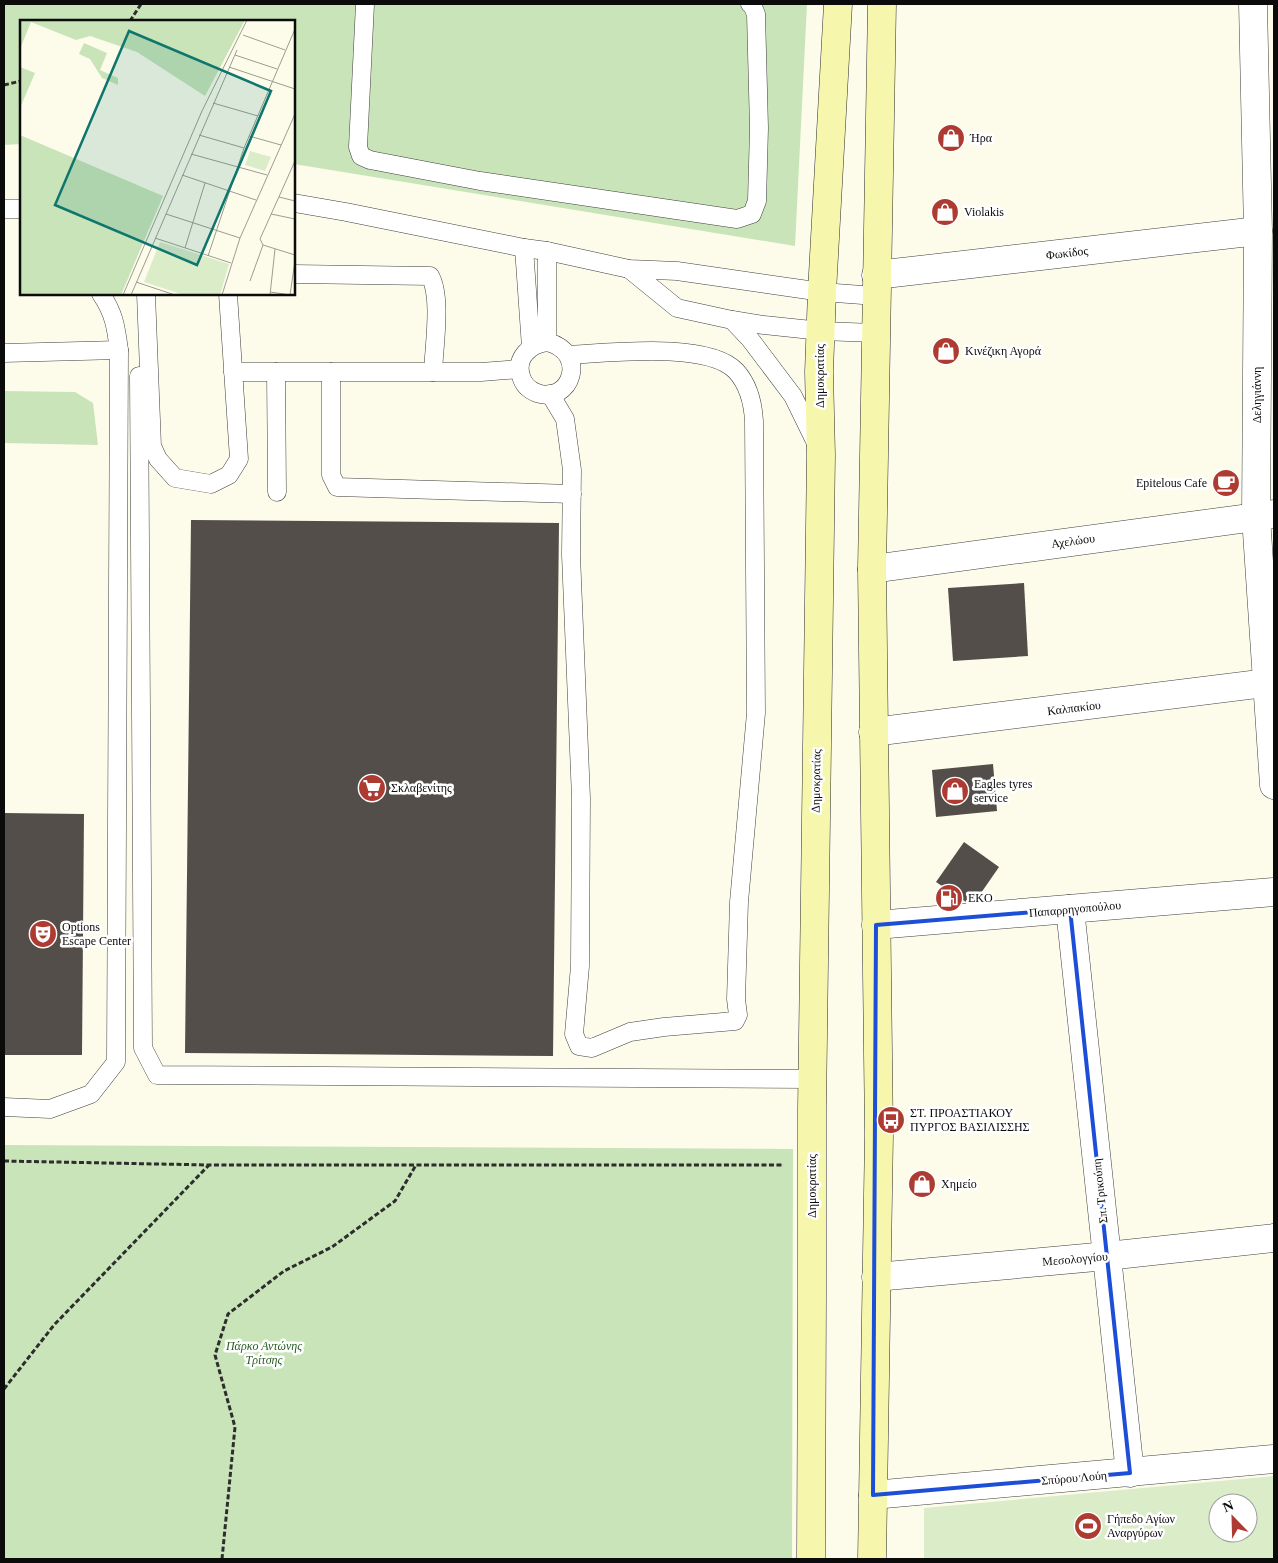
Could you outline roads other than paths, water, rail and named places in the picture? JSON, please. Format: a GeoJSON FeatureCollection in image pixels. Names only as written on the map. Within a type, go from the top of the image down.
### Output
{"type":"FeatureCollection","features":[{"type":"Feature","properties":{"kind":"main road","name":"Δημοκρατίας"},"geometry":{"type":"LineString","coordinates":[[811,1559],[812,1079],[821,455],[819,372],[838,4]]}},
{"type":"Feature","properties":{"kind":"main road"},"geometry":{"type":"LineString","coordinates":[[872,1559],[879,1134],[872,569],[882,4]]}},
{"type":"Feature","properties":{"kind":"street","name":"Δεληγιάννη"},"geometry":{"type":"LineString","coordinates":[[1253,4],[1258,231],[1265,413],[1265,515],[1274,785]]}},
{"type":"Feature","properties":{"kind":"street","name":"Φωκίδος"},"geometry":{"type":"LineString","coordinates":[[876,286],[1258,231]]}},
{"type":"Feature","properties":{"kind":"street","name":"Αχελώου"},"geometry":{"type":"LineString","coordinates":[[872,569],[1265,515]]}},
{"type":"Feature","properties":{"kind":"street","name":"Καλπακίου"},"geometry":{"type":"LineString","coordinates":[[873,732],[1271,683]]}},
{"type":"Feature","properties":{"kind":"street","name":"Παπαρρηγοπούλου"},"geometry":{"type":"LineString","coordinates":[[876,925],[1274,892]]}},
{"type":"Feature","properties":{"kind":"street","name":"Σπ. Τρικούπη"},"geometry":{"type":"LineString","coordinates":[[1070,909],[1130,1473]]}},
{"type":"Feature","properties":{"kind":"street","name":"Μεσολογγίου"},"geometry":{"type":"LineString","coordinates":[[876,1277],[1107,1256],[1274,1238]]}},
{"type":"Feature","properties":{"kind":"street","name":"Σπύρου Λούη"},"geometry":{"type":"LineString","coordinates":[[873,1495],[1274,1459]]}},
{"type":"Feature","properties":{"kind":"lane"},"geometry":{"type":"LineString","coordinates":[[365,4],[358,148],[361,156],[370,160],[480,181],[737,219],[752,214],[757,201],[759,128],[756,14],[752,4]]}},
{"type":"Feature","properties":{"kind":"lane"},"geometry":{"type":"LineString","coordinates":[[295,203],[547,251],[629,269],[677,271],[822,292],[876,286]]}},
{"type":"Feature","properties":{"kind":"lane"},"geometry":{"type":"LineString","coordinates":[[4,210],[20,209]]}},
{"type":"Feature","properties":{"kind":"lane"},"geometry":{"type":"LineString","coordinates":[[524,248],[539,345]]}},
{"type":"Feature","properties":{"kind":"lane"},"geometry":{"type":"LineString","coordinates":[[539,345],[547,251]]}},
{"type":"Feature","properties":{"kind":"lane"},"geometry":{"type":"LineString","coordinates":[[629,269],[678,308],[732,320],[821,331],[875,332]]}},
{"type":"Feature","properties":{"kind":"lane"},"geometry":{"type":"LineString","coordinates":[[295,274],[430,276],[435,285],[436,304],[433,372]]}},
{"type":"Feature","properties":{"kind":"lane"},"geometry":{"type":"LineString","coordinates":[[4,1107],[50,1109],[91,1094],[116,1062],[119,350],[111,310],[102,295]]}},
{"type":"Feature","properties":{"kind":"lane"},"geometry":{"type":"LineString","coordinates":[[146,295],[152,446],[158,459],[175,478],[211,484],[229,475],[239,459],[228,295]]}},
{"type":"Feature","properties":{"kind":"lane"},"geometry":{"type":"LineString","coordinates":[[732,320],[759,350],[794,396],[821,455]]}},
{"type":"Feature","properties":{"kind":"lane"},"geometry":{"type":"LineString","coordinates":[[556,344],[568,355],[572,371],[570,379],[558,392],[540,394],[533,391],[521,378],[520,369],[525,353],[539,345],[556,344]]}},
{"type":"Feature","properties":{"kind":"lane"},"geometry":{"type":"LineString","coordinates":[[4,353],[119,350]]}},
{"type":"Feature","properties":{"kind":"lane"},"geometry":{"type":"LineString","coordinates":[[550,394],[565,419],[572,470],[571,555],[581,798],[580,966],[574,1034],[579,1046],[592,1048],[630,1032],[735,1020],[738,1015],[736,999],[739,911],[756,713],[754,421],[753,408],[745,385],[736,370],[719,360],[692,352],[619,352],[568,355]]}},
{"type":"Feature","properties":{"kind":"lane"},"geometry":{"type":"LineString","coordinates":[[233,372],[481,372],[520,369]]}},
{"type":"Feature","properties":{"kind":"lane"},"geometry":{"type":"LineString","coordinates":[[276,372],[277,492]]}},
{"type":"Feature","properties":{"kind":"lane"},"geometry":{"type":"LineString","coordinates":[[331,372],[331,475],[337,487],[572,494]]}},
{"type":"Feature","properties":{"kind":"lane"},"geometry":{"type":"LineString","coordinates":[[139,376],[143,1048],[157,1074],[812,1079]]}},
{"type":"Feature","properties":{"kind":"place","name":"Ήρα"},"geometry":{"type":"Point","coordinates":[951,138]}},
{"type":"Feature","properties":{"kind":"place","name":"Violakis"},"geometry":{"type":"Point","coordinates":[945,212]}},
{"type":"Feature","properties":{"kind":"place","name":"Κινέζικη Αγορά"},"geometry":{"type":"Point","coordinates":[946,351]}},
{"type":"Feature","properties":{"kind":"place","name":"Epitelous Cafe"},"geometry":{"type":"Point","coordinates":[1226,483]}},
{"type":"Feature","properties":{"kind":"place","name":"Σκλαβενίτης"},"geometry":{"type":"Point","coordinates":[372,788]}},
{"type":"Feature","properties":{"kind":"place","name":"Eagles tyres service"},"geometry":{"type":"Point","coordinates":[955,791]}},
{"type":"Feature","properties":{"kind":"place","name":"EKO"},"geometry":{"type":"Point","coordinates":[949,898]}},
{"type":"Feature","properties":{"kind":"place","name":"Options Escape Center"},"geometry":{"type":"Point","coordinates":[43,934]}},
{"type":"Feature","properties":{"kind":"place","name":"ΣΤ. ΠΡΟΑΣΤΙΑΚΟΥ ΠΥΡΓΟΣ ΒΑΣΙΛΙΣΣΗΣ"},"geometry":{"type":"Point","coordinates":[891,1120]}},
{"type":"Feature","properties":{"kind":"place","name":"Χημείο"},"geometry":{"type":"Point","coordinates":[922,1184]}},
{"type":"Feature","properties":{"kind":"place","name":"Γήπεδο Αγίων Αναργύρων"},"geometry":{"type":"Point","coordinates":[1088,1526]}},
{"type":"Feature","properties":{"kind":"park label","name":"Πάρκο Αντώνης Τρίτσης"},"geometry":{"type":"Point","coordinates":[264,1353]}}]}
